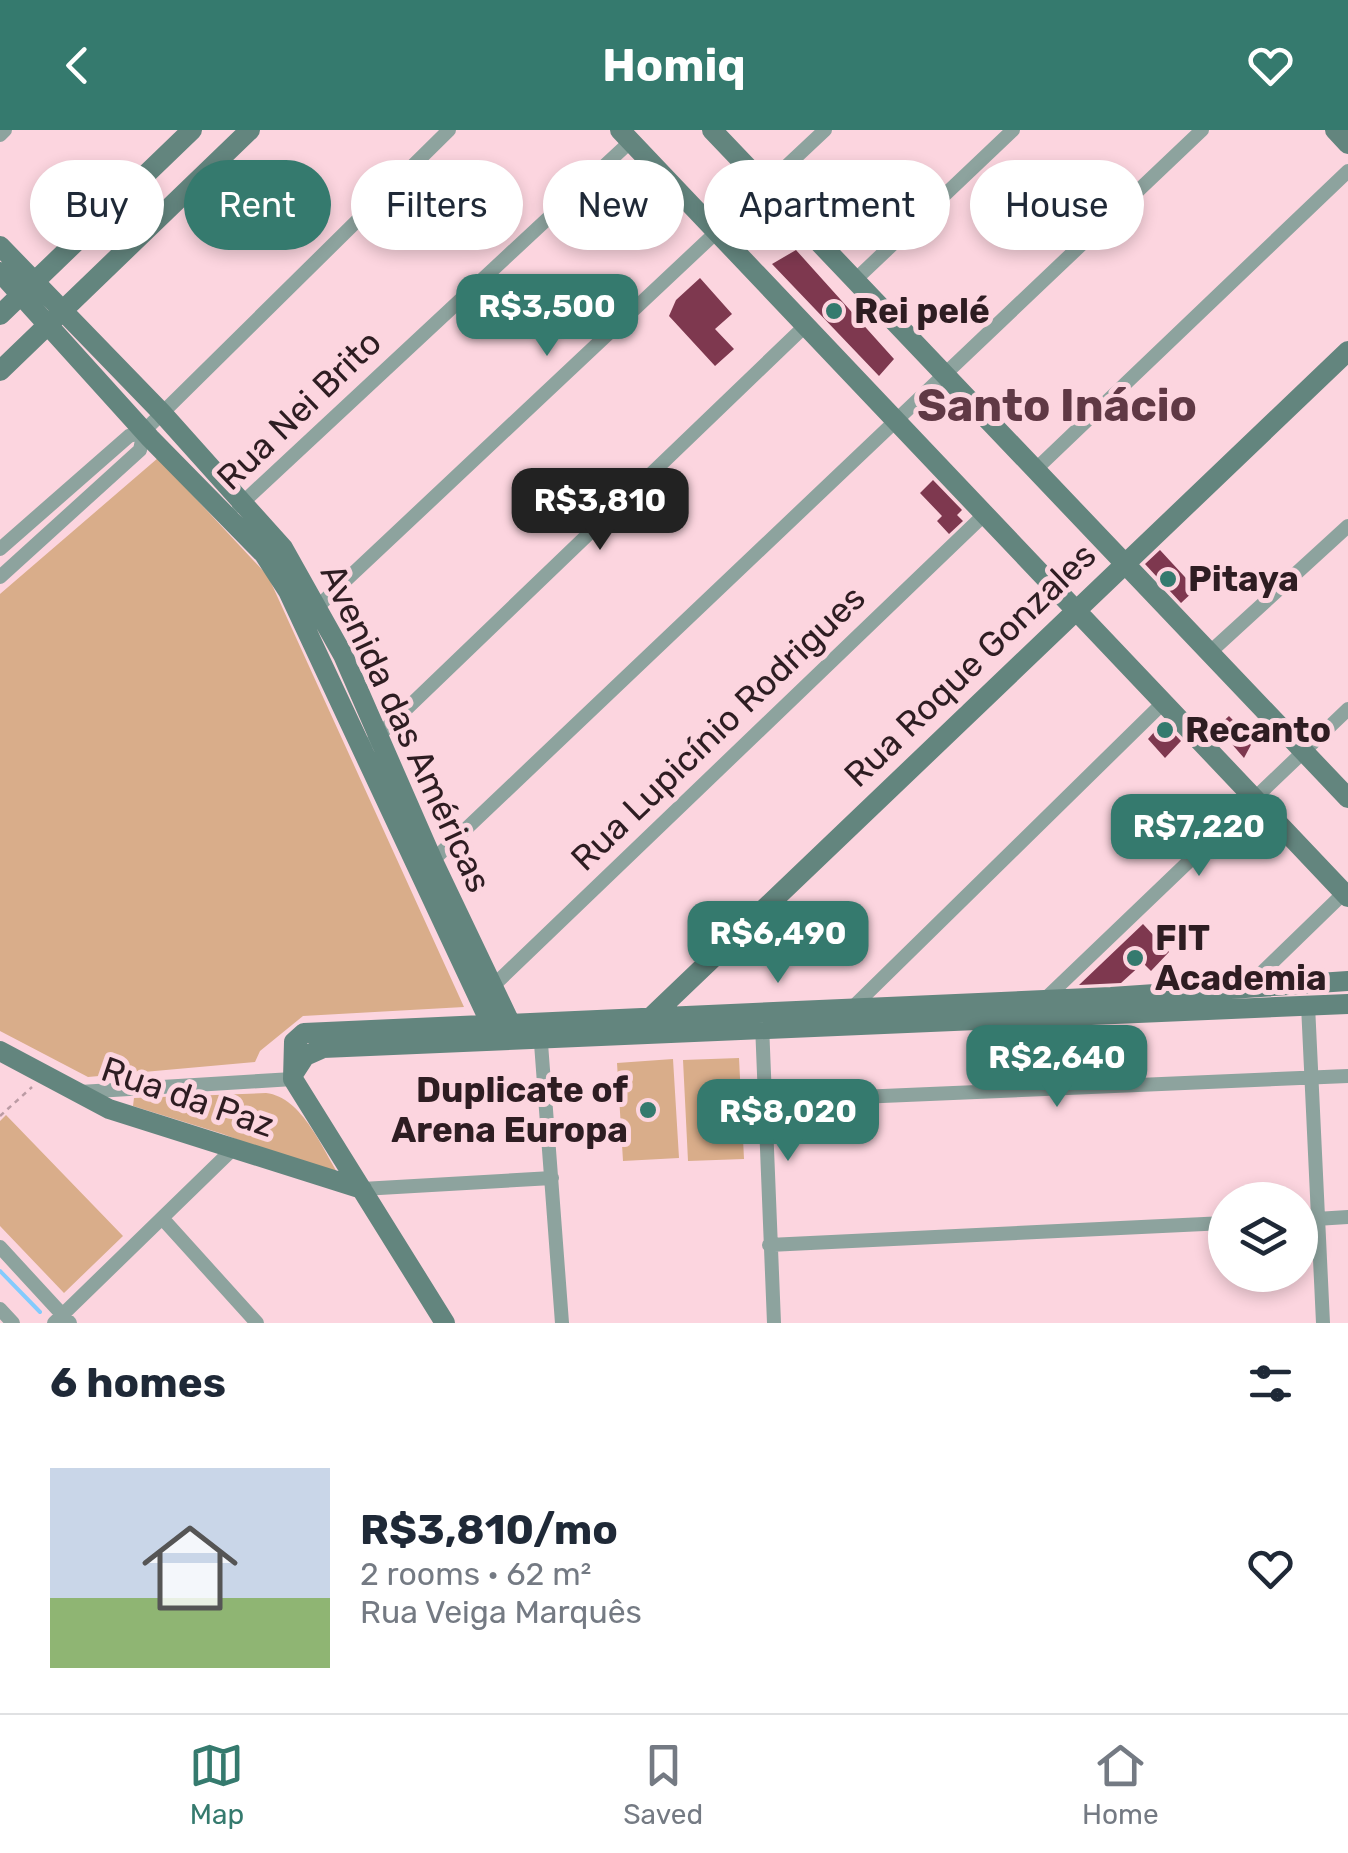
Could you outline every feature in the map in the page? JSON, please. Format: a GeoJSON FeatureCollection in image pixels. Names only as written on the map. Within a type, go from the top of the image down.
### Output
{"type":"FeatureCollection","features":[{"type":"Feature","properties":{"kind":"main road"},"geometry":{"type":"LineString","coordinates":[[0,315],[192,130]]}},
{"type":"Feature","properties":{"kind":"main road"},"geometry":{"type":"LineString","coordinates":[[0,371],[250,130]]}},
{"type":"Feature","properties":{"kind":"main road"},"geometry":{"type":"LineString","coordinates":[[712,130],[740,160]]}},
{"type":"Feature","properties":{"kind":"main road"},"geometry":{"type":"LineString","coordinates":[[1335,130],[1348,144]]}},
{"type":"Feature","properties":{"kind":"main road"},"geometry":{"type":"LineString","coordinates":[[625,136],[704,219]]}},
{"type":"Feature","properties":{"kind":"main road","name":"Avenida das Américas"},"geometry":{"type":"LineString","coordinates":[[0,246],[28,289],[144,431],[264,554],[372,742]]}},
{"type":"Feature","properties":{"kind":"main road"},"geometry":{"type":"LineString","coordinates":[[733,250],[1346,895]]}},
{"type":"Feature","properties":{"kind":"main road"},"geometry":{"type":"LineString","coordinates":[[825,250],[1348,798]]}},
{"type":"Feature","properties":{"kind":"main road","name":"Avenida das Américas"},"geometry":{"type":"LineString","coordinates":[[0,272],[28,289]]}},
{"type":"Feature","properties":{"kind":"main road","name":"Avenida das Américas"},"geometry":{"type":"LineString","coordinates":[[54,319],[162,413],[282,548],[319,605],[372,742],[504,1031]]}},
{"type":"Feature","properties":{"kind":"main road","name":"Rua Roque Gonzales"},"geometry":{"type":"LineString","coordinates":[[649,1024],[1076,608],[1348,350]]}},
{"type":"Feature","properties":{"kind":"main road","name":"Avenida das Américas"},"geometry":{"type":"LineString","coordinates":[[427,866],[492,986],[504,1031]]}},
{"type":"Feature","properties":{"kind":"main road"},"geometry":{"type":"LineString","coordinates":[[445,1323],[294,1076],[290,1064],[294,1042],[304,1033],[504,1031],[649,1024],[853,1008],[1348,981]]}},
{"type":"Feature","properties":{"kind":"main road"},"geometry":{"type":"LineString","coordinates":[[761,1018],[834,1024],[1348,1004]]}},
{"type":"Feature","properties":{"kind":"main road","name":"Rua da Paz"},"geometry":{"type":"LineString","coordinates":[[0,1051],[109,1109],[362,1190]]}},
{"type":"Feature","properties":{"kind":"street"},"geometry":{"type":"LineString","coordinates":[[0,549],[129,436],[144,431],[449,130]]}},
{"type":"Feature","properties":{"kind":"street"},"geometry":{"type":"LineString","coordinates":[[794,160],[826,130]]}},
{"type":"Feature","properties":{"kind":"street"},"geometry":{"type":"LineString","coordinates":[[854,281],[1013,130]]}},
{"type":"Feature","properties":{"kind":"street"},"geometry":{"type":"LineString","coordinates":[[427,866],[1202,130]]}},
{"type":"Feature","properties":{"kind":"street","name":"Rua Nei Brito"},"geometry":{"type":"LineString","coordinates":[[229,519],[242,502],[625,136]]}},
{"type":"Feature","properties":{"kind":"street"},"geometry":{"type":"LineString","coordinates":[[1034,471],[1348,171]]}},
{"type":"Feature","properties":{"kind":"street"},"geometry":{"type":"LineString","coordinates":[[304,622],[704,239]]}},
{"type":"Feature","properties":{"kind":"street"},"geometry":{"type":"LineString","coordinates":[[372,742],[806,326]]}},
{"type":"Feature","properties":{"kind":"street"},"geometry":{"type":"LineString","coordinates":[[0,577],[140,450],[144,431]]}},
{"type":"Feature","properties":{"kind":"street","name":"Rua Lupicínio Rodrigues"},"geometry":{"type":"LineString","coordinates":[[492,986],[986,514]]}},
{"type":"Feature","properties":{"kind":"street"},"geometry":{"type":"LineString","coordinates":[[1208,654],[1348,526]]}},
{"type":"Feature","properties":{"kind":"street"},"geometry":{"type":"LineString","coordinates":[[834,1024],[1162,703]]}},
{"type":"Feature","properties":{"kind":"street"},"geometry":{"type":"LineString","coordinates":[[1022,1017],[1348,709]]}},
{"type":"Feature","properties":{"kind":"street"},"geometry":{"type":"LineString","coordinates":[[1248,986],[1346,895]]}},
{"type":"Feature","properties":{"kind":"street"},"geometry":{"type":"LineString","coordinates":[[1308,1005],[1316,1182]]}},
{"type":"Feature","properties":{"kind":"street"},"geometry":{"type":"LineString","coordinates":[[761,1018],[774,1323]]}},
{"type":"Feature","properties":{"kind":"street"},"geometry":{"type":"LineString","coordinates":[[540,1029],[562,1323]]}},
{"type":"Feature","properties":{"kind":"street"},"geometry":{"type":"LineString","coordinates":[[76,1093],[294,1076]]}},
{"type":"Feature","properties":{"kind":"street"},"geometry":{"type":"LineString","coordinates":[[765,1101],[1348,1076]]}},
{"type":"Feature","properties":{"kind":"street"},"geometry":{"type":"LineString","coordinates":[[0,1247],[61,1320],[235,1147]]}},
{"type":"Feature","properties":{"kind":"street"},"geometry":{"type":"LineString","coordinates":[[362,1190],[552,1178]]}},
{"type":"Feature","properties":{"kind":"street"},"geometry":{"type":"LineString","coordinates":[[1323,1323],[1318,1219],[1348,1217]]}},
{"type":"Feature","properties":{"kind":"street"},"geometry":{"type":"LineString","coordinates":[[162,1218],[257,1323]]}},
{"type":"Feature","properties":{"kind":"street"},"geometry":{"type":"LineString","coordinates":[[769,1245],[1208,1224]]}},
{"type":"Feature","properties":{"kind":"street"},"geometry":{"type":"LineString","coordinates":[[0,1309],[13,1323]]}},
{"type":"Feature","properties":{"kind":"path"},"geometry":{"type":"LineString","coordinates":[[0,1116],[45,1074]]}},
{"type":"Feature","properties":{"kind":"shaded area"},"geometry":{"type":"Polygon","coordinates":[[[158,458],[268,576],[464,1007],[303,1016],[260,1051],[255,1062],[88,1077],[0,1031],[0,594],[158,458]]]}},
{"type":"Feature","properties":{"kind":"shaded area"},"geometry":{"type":"Polygon","coordinates":[[[739,1058],[744,1159],[688,1161],[683,1060],[739,1058]]]}},
{"type":"Feature","properties":{"kind":"shaded area","name":"Duplicate of Arena Europa"},"geometry":{"type":"Polygon","coordinates":[[[673,1059],[679,1158],[623,1161],[617,1063],[673,1059]]]}},
{"type":"Feature","properties":{"kind":"shaded area"},"geometry":{"type":"Polygon","coordinates":[[[266,1093],[291,1104],[301,1115],[342,1180],[223,1134],[133,1106],[134,1098],[266,1093]]]}},
{"type":"Feature","properties":{"kind":"shaded area"},"geometry":{"type":"Polygon","coordinates":[[[6,1115],[123,1236],[64,1293],[0,1226],[0,1121],[6,1115]]]}},
{"type":"Feature","properties":{"kind":"building","name":"Rei pelé"},"geometry":{"type":"Polygon","coordinates":[[[796,250],[894,359],[879,376],[772,264],[796,250]]]}},
{"type":"Feature","properties":{"kind":"building"},"geometry":{"type":"Polygon","coordinates":[[[700,278],[732,314],[715,329],[734,349],[715,366],[669,316],[676,300],[700,278]]]}},
{"type":"Feature","properties":{"kind":"building"},"geometry":{"type":"Polygon","coordinates":[[[933,480],[962,510],[957,515],[963,521],[949,534],[937,521],[942,516],[920,493],[933,480]]]}},
{"type":"Feature","properties":{"kind":"building","name":"Pitaya"},"geometry":{"type":"Polygon","coordinates":[[[1160,550],[1196,589],[1181,603],[1145,564],[1160,550]]]}},
{"type":"Feature","properties":{"kind":"building"},"geometry":{"type":"Polygon","coordinates":[[[1229,716],[1253,741],[1244,758],[1217,727],[1229,716]]]}},
{"type":"Feature","properties":{"kind":"building","name":"Recanto"},"geometry":{"type":"Polygon","coordinates":[[[1163,722],[1181,741],[1165,758],[1148,739],[1163,722]]]}},
{"type":"Feature","properties":{"kind":"building","name":"FIT Academia"},"geometry":{"type":"Polygon","coordinates":[[[1143,924],[1169,952],[1151,971],[1143,963],[1121,983],[1079,985],[1143,924]]]}},
{"type":"Feature","properties":{"kind":"waterway"},"geometry":{"type":"LineString","coordinates":[[0,1271],[40,1312]]}},
{"type":"Feature","properties":{"kind":"place","name":"Rei pelé"},"geometry":{"type":"Point","coordinates":[834,311]}},
{"type":"Feature","properties":{"kind":"place","name":"Pitaya"},"geometry":{"type":"Point","coordinates":[1168,579]}},
{"type":"Feature","properties":{"kind":"place","name":"Recanto"},"geometry":{"type":"Point","coordinates":[1165,730]}},
{"type":"Feature","properties":{"kind":"place","name":"FIT Academia"},"geometry":{"type":"Point","coordinates":[1135,958]}},
{"type":"Feature","properties":{"kind":"place","name":"Duplicate of Arena Europa"},"geometry":{"type":"Point","coordinates":[648,1110]}},
{"type":"Feature","properties":{"kind":"district","name":"Santo Inácio"},"geometry":{"type":"Point","coordinates":[1057,405]}}]}
